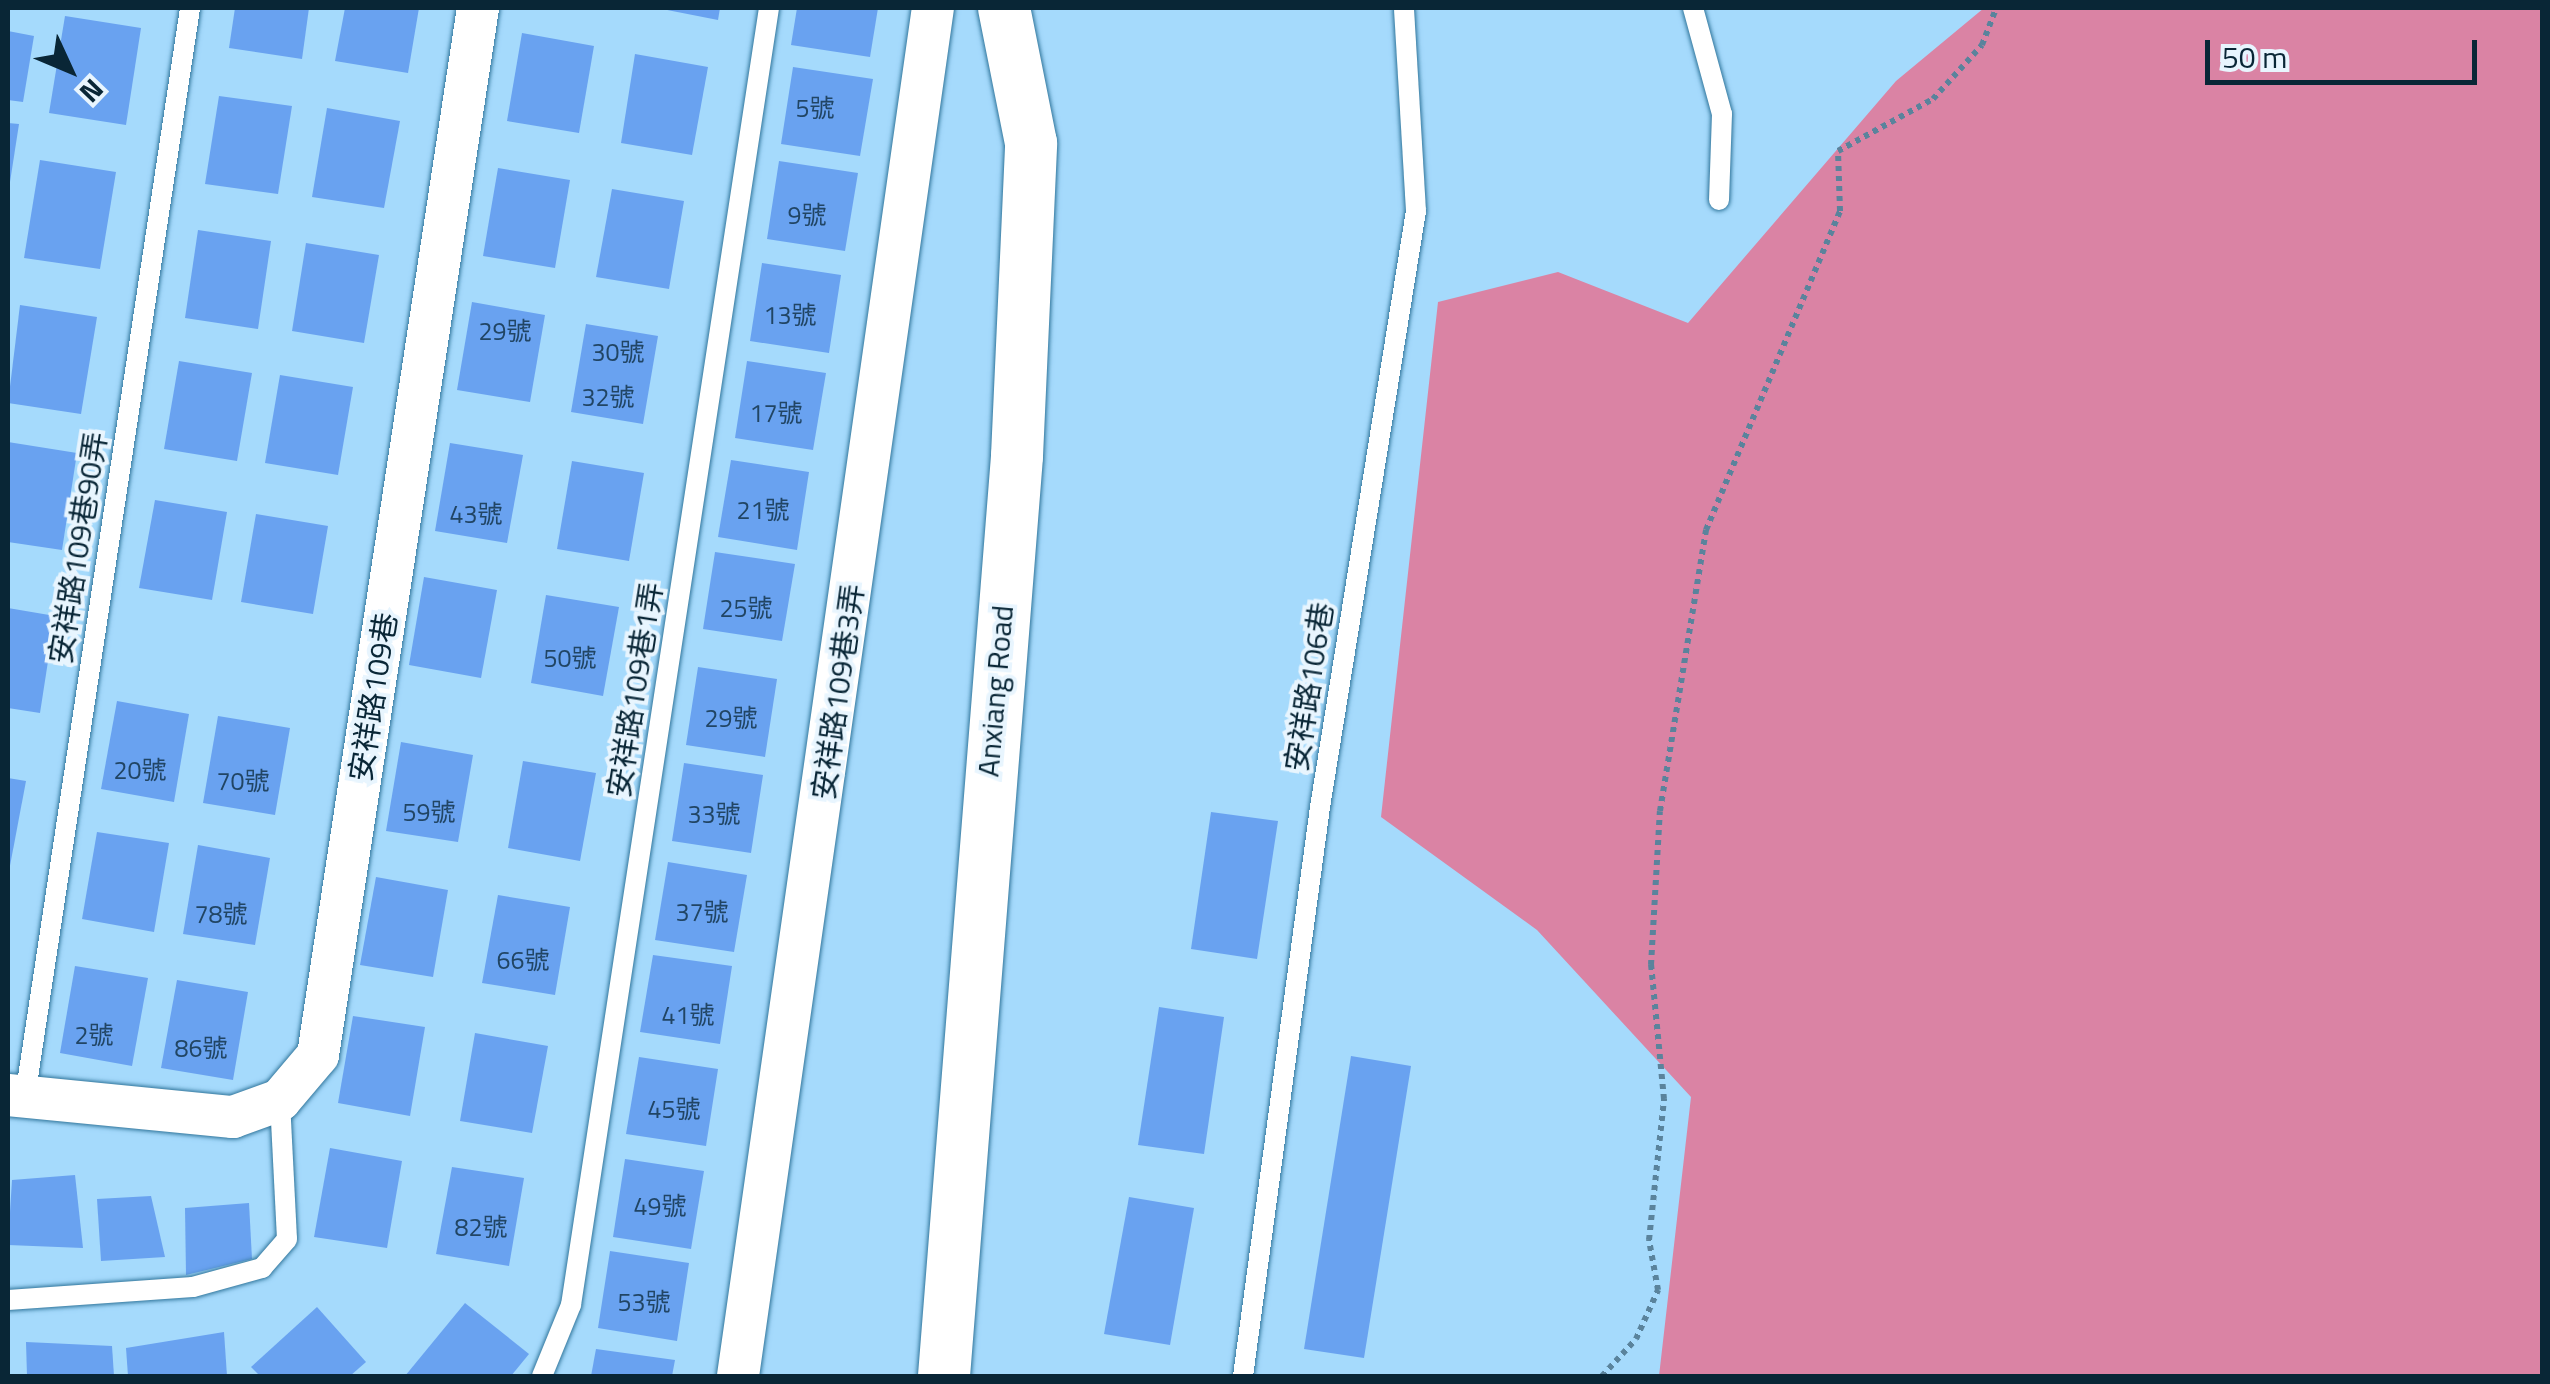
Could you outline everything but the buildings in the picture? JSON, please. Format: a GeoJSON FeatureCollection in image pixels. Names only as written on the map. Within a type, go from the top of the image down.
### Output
{"type":"FeatureCollection","features":[{"type":"Feature","properties":{"kind":"street","name":"安祥路109巷"},"geometry":{"type":"LineString","coordinates":[[16,1096],[233,1117],[280,1100],[318,1055],[478,8]]}},
{"type":"Feature","properties":{"kind":"street","name":"安祥路109巷3弄"},"geometry":{"type":"LineString","coordinates":[[738,1376],[932,8]]}},
{"type":"Feature","properties":{"kind":"street","name":"Anxiang Road"},"geometry":{"type":"LineString","coordinates":[[944,1376],[1017,456],[1031,144],[1004,8]]}},
{"type":"Feature","properties":{"kind":"lane","name":"安祥路109巷90弄"},"geometry":{"type":"LineString","coordinates":[[16,1096],[190,8]]}},
{"type":"Feature","properties":{"kind":"lane","name":"安祥路109巷1弄"},"geometry":{"type":"LineString","coordinates":[[542,1376],[572,1305],[769,8]]}},
{"type":"Feature","properties":{"kind":"lane","name":"安祥路106巷"},"geometry":{"type":"LineString","coordinates":[[1243,1376],[1320,807],[1416,211],[1404,8]]}},
{"type":"Feature","properties":{"kind":"lane"},"geometry":{"type":"LineString","coordinates":[[1693,8],[1722,114],[1719,200]]}},
{"type":"Feature","properties":{"kind":"lane"},"geometry":{"type":"LineString","coordinates":[[8,1300],[193,1287],[262,1268],[286,1240],[280,1100]]}},
{"type":"Feature","properties":{"kind":"path"},"geometry":{"type":"LineString","coordinates":[[1602,1376],[1636,1339],[1658,1290],[1649,1240],[1664,1099],[1652,965],[1660,811],[1706,530],[1840,210],[1838,151],[1932,99],[1982,44],[1996,8]]}},
{"type":"Feature","properties":{"kind":"shaded area"},"geometry":{"type":"Polygon","coordinates":[[[1984,8],[2542,8],[2542,1376],[1659,1376],[1691,1097],[1537,930],[1381,817],[1438,302],[1558,272],[1688,323],[1896,81],[1984,8]]]}}]}
